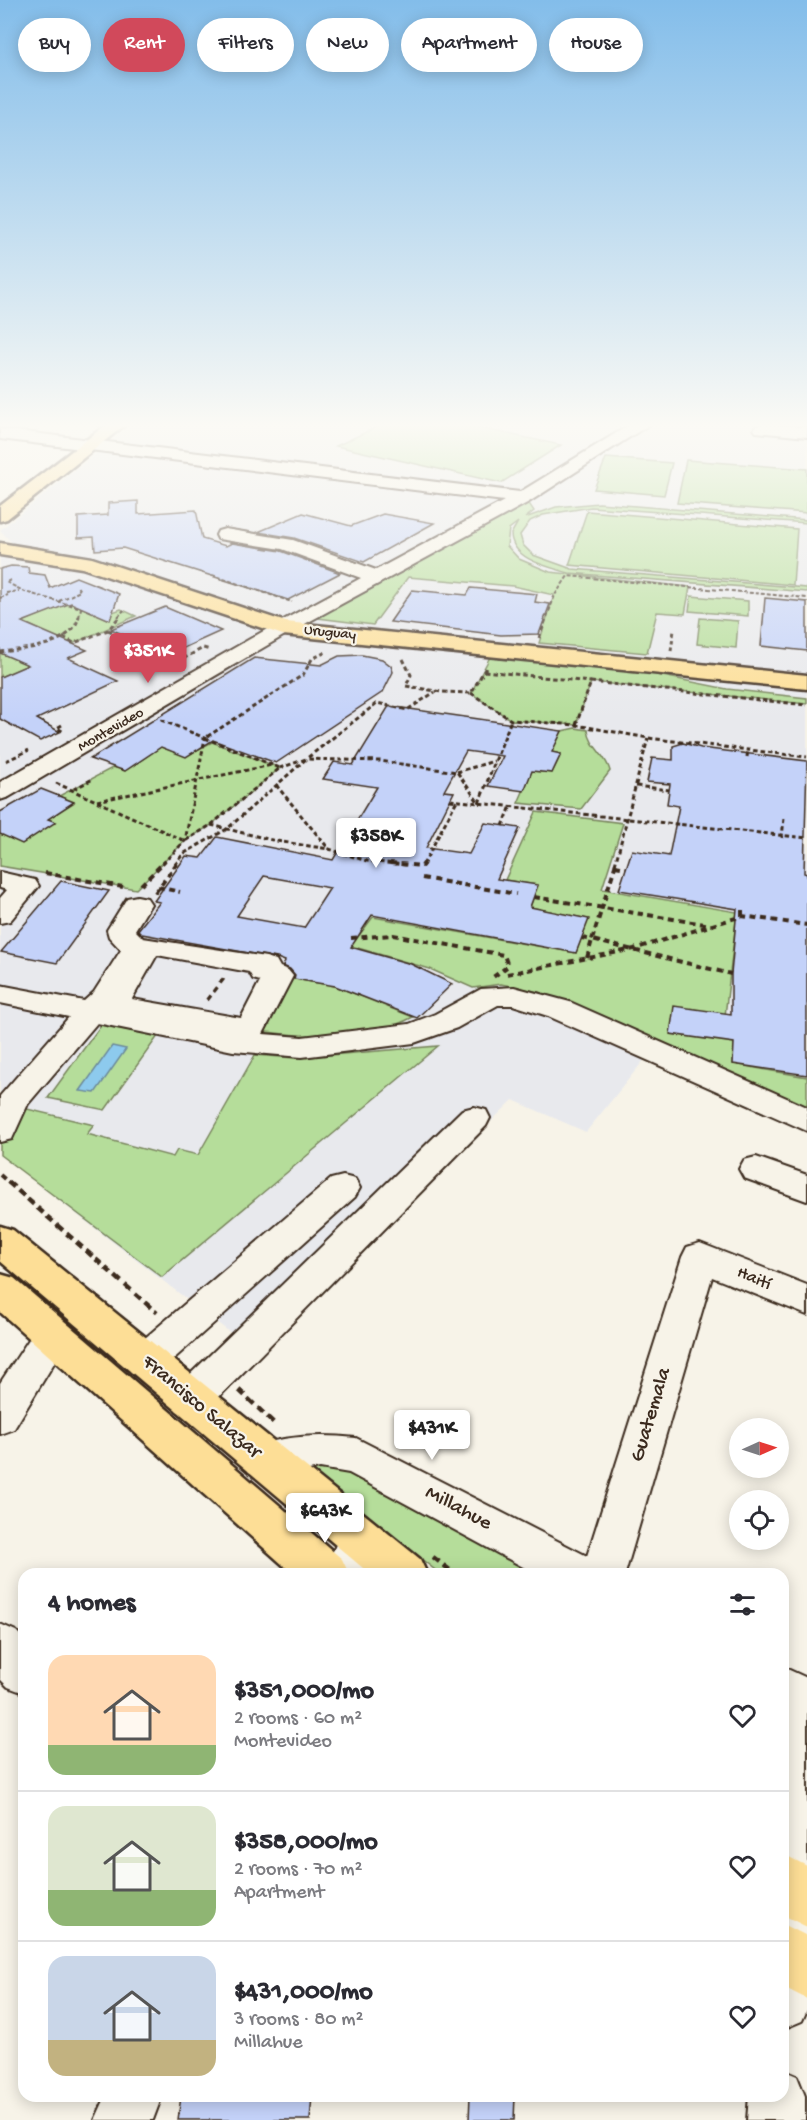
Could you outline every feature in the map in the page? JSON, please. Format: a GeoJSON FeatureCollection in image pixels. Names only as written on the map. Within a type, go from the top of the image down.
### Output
{"type":"FeatureCollection","features":[{"type":"Feature","properties":{"kind":"main road","name":"Uruguay"},"geometry":{"type":"LineString","coordinates":[[1,549],[85,562],[283,628],[534,653],[670,662],[807,682]]}},
{"type":"Feature","properties":{"kind":"main road","name":"Uruguay"},"geometry":{"type":"LineString","coordinates":[[670,662],[732,681],[807,690]]}},
{"type":"Feature","properties":{"kind":"main road","name":"Francisco Salazar"},"geometry":{"type":"LineString","coordinates":[[0,1240],[264,1460],[353,1556],[387,1568]]}},
{"type":"Feature","properties":{"kind":"main road"},"geometry":{"type":"LineString","coordinates":[[0,1289],[319,1568]]}},
{"type":"Feature","properties":{"kind":"street","name":"Montevideo"},"geometry":{"type":"LineString","coordinates":[[0,792],[283,628],[477,523]]}},
{"type":"Feature","properties":{"kind":"street"},"geometry":{"type":"LineString","coordinates":[[225,535],[286,544],[378,577]]}},
{"type":"Feature","properties":{"kind":"street"},"geometry":{"type":"LineString","coordinates":[[0,880],[25,886],[0,915]]}},
{"type":"Feature","properties":{"kind":"street"},"geometry":{"type":"LineString","coordinates":[[0,1131],[7,1100],[105,998],[135,950],[135,945],[123,937],[121,930],[142,893]]}},
{"type":"Feature","properties":{"kind":"street"},"geometry":{"type":"LineString","coordinates":[[148,945],[266,966],[263,972],[278,976],[250,1030],[193,1020],[114,1005],[148,945]]}},
{"type":"Feature","properties":{"kind":"street"},"geometry":{"type":"LineString","coordinates":[[0,994],[233,1041],[302,1047],[414,1034],[446,1021],[492,996],[514,996],[559,1009],[807,1120]]}},
{"type":"Feature","properties":{"kind":"street"},"geometry":{"type":"LineString","coordinates":[[191,1399],[474,1118]]}},
{"type":"Feature","properties":{"kind":"street"},"geometry":{"type":"LineString","coordinates":[[756,1169],[807,1189]]}},
{"type":"Feature","properties":{"kind":"street"},"geometry":{"type":"LineString","coordinates":[[145,1361],[343,1188]]}},
{"type":"Feature","properties":{"kind":"street","name":"Haití"},"geometry":{"type":"LineString","coordinates":[[700,1257],[807,1301]]}},
{"type":"Feature","properties":{"kind":"street","name":"Guatemala"},"geometry":{"type":"LineString","coordinates":[[605,1568],[700,1257]]}},
{"type":"Feature","properties":{"kind":"street"},"geometry":{"type":"LineString","coordinates":[[0,1417],[52,1335]]}},
{"type":"Feature","properties":{"kind":"street","name":"Millahue"},"geometry":{"type":"LineString","coordinates":[[264,1460],[320,1450],[356,1456],[568,1568]]}},
{"type":"Feature","properties":{"kind":"street"},"geometry":{"type":"LineString","coordinates":[[0,1646],[18,1665]]}},
{"type":"Feature","properties":{"kind":"street"},"geometry":{"type":"LineString","coordinates":[[789,1694],[807,1704]]}},
{"type":"Feature","properties":{"kind":"street"},"geometry":{"type":"LineString","coordinates":[[790,1970],[793,1889],[807,1733]]}},
{"type":"Feature","properties":{"kind":"street"},"geometry":{"type":"LineString","coordinates":[[124,2120],[132,2102]]}},
{"type":"Feature","properties":{"kind":"street"},"geometry":{"type":"LineString","coordinates":[[776,2120],[777,2102]]}},
{"type":"Feature","properties":{"kind":"path"},"geometry":{"type":"LineString","coordinates":[[212,575],[291,602],[295,600]]}},
{"type":"Feature","properties":{"kind":"path"},"geometry":{"type":"LineString","coordinates":[[534,653],[555,595],[568,576],[807,598]]}},
{"type":"Feature","properties":{"kind":"path"},"geometry":{"type":"LineString","coordinates":[[0,652],[43,645],[63,637],[81,617],[83,608],[20,591],[6,582],[11,580]]}},
{"type":"Feature","properties":{"kind":"path"},"geometry":{"type":"LineString","coordinates":[[77,586],[80,591]]}},
{"type":"Feature","properties":{"kind":"path"},"geometry":{"type":"LineString","coordinates":[[58,602],[86,589]]}},
{"type":"Feature","properties":{"kind":"path"},"geometry":{"type":"LineString","coordinates":[[0,598],[20,591]]}},
{"type":"Feature","properties":{"kind":"path"},"geometry":{"type":"LineString","coordinates":[[63,637],[75,643],[108,630],[124,610]]}},
{"type":"Feature","properties":{"kind":"path"},"geometry":{"type":"LineString","coordinates":[[108,630],[178,662]]}},
{"type":"Feature","properties":{"kind":"path"},"geometry":{"type":"LineString","coordinates":[[670,662],[674,630]]}},
{"type":"Feature","properties":{"kind":"path"},"geometry":{"type":"LineString","coordinates":[[198,645],[230,659]]}},
{"type":"Feature","properties":{"kind":"path"},"geometry":{"type":"LineString","coordinates":[[168,666],[202,648]]}},
{"type":"Feature","properties":{"kind":"path"},"geometry":{"type":"LineString","coordinates":[[471,693],[493,649]]}},
{"type":"Feature","properties":{"kind":"path"},"geometry":{"type":"LineString","coordinates":[[185,841],[205,738],[303,675],[312,659],[331,650]]}},
{"type":"Feature","properties":{"kind":"path"},"geometry":{"type":"LineString","coordinates":[[396,655],[408,664],[411,675],[406,686],[435,691],[471,693],[511,720],[576,725],[648,738],[807,757]]}},
{"type":"Feature","properties":{"kind":"path"},"geometry":{"type":"LineString","coordinates":[[484,671],[807,705]]}},
{"type":"Feature","properties":{"kind":"path"},"geometry":{"type":"LineString","coordinates":[[576,725],[591,682]]}},
{"type":"Feature","properties":{"kind":"path"},"geometry":{"type":"LineString","coordinates":[[142,893],[183,854],[227,829],[306,759],[376,703],[407,710],[435,691]]}},
{"type":"Feature","properties":{"kind":"path"},"geometry":{"type":"LineString","coordinates":[[158,719],[280,768]]}},
{"type":"Feature","properties":{"kind":"path"},"geometry":{"type":"LineString","coordinates":[[479,803],[511,720]]}},
{"type":"Feature","properties":{"kind":"path"},"geometry":{"type":"LineString","coordinates":[[55,737],[65,732],[57,728],[62,724]]}},
{"type":"Feature","properties":{"kind":"path"},"geometry":{"type":"LineString","coordinates":[[587,958],[615,866],[648,738]]}},
{"type":"Feature","properties":{"kind":"path"},"geometry":{"type":"LineString","coordinates":[[6,761],[35,747]]}},
{"type":"Feature","properties":{"kind":"path"},"geometry":{"type":"LineString","coordinates":[[747,757],[748,750]]}},
{"type":"Feature","properties":{"kind":"path"},"geometry":{"type":"LineString","coordinates":[[142,893],[185,841],[212,825],[280,768],[306,759],[380,761],[457,772],[495,761]]}},
{"type":"Feature","properties":{"kind":"path"},"geometry":{"type":"LineString","coordinates":[[97,801],[272,765]]}},
{"type":"Feature","properties":{"kind":"path"},"geometry":{"type":"LineString","coordinates":[[457,772],[479,803]]}},
{"type":"Feature","properties":{"kind":"path"},"geometry":{"type":"LineString","coordinates":[[73,789],[93,779]]}},
{"type":"Feature","properties":{"kind":"path"},"geometry":{"type":"LineString","coordinates":[[47,780],[73,789],[185,841]]}},
{"type":"Feature","properties":{"kind":"path"},"geometry":{"type":"LineString","coordinates":[[276,785],[329,849]]}},
{"type":"Feature","properties":{"kind":"path"},"geometry":{"type":"LineString","coordinates":[[636,786],[669,790]]}},
{"type":"Feature","properties":{"kind":"path"},"geometry":{"type":"LineString","coordinates":[[450,800],[807,838]]}},
{"type":"Feature","properties":{"kind":"path"},"geometry":{"type":"LineString","coordinates":[[212,825],[276,841],[329,849],[367,861],[420,868],[457,800]]}},
{"type":"Feature","properties":{"kind":"path"},"geometry":{"type":"LineString","coordinates":[[503,826],[511,806]]}},
{"type":"Feature","properties":{"kind":"path"},"geometry":{"type":"LineString","coordinates":[[230,811],[243,815]]}},
{"type":"Feature","properties":{"kind":"path"},"geometry":{"type":"LineString","coordinates":[[783,836],[784,818]]}},
{"type":"Feature","properties":{"kind":"path"},"geometry":{"type":"LineString","coordinates":[[433,835],[438,836]]}},
{"type":"Feature","properties":{"kind":"path"},"geometry":{"type":"LineString","coordinates":[[615,866],[626,868]]}},
{"type":"Feature","properties":{"kind":"path"},"geometry":{"type":"LineString","coordinates":[[44,873],[88,880],[142,893],[180,892]]}},
{"type":"Feature","properties":{"kind":"path"},"geometry":{"type":"LineString","coordinates":[[422,878],[516,894]]}},
{"type":"Feature","properties":{"kind":"path"},"geometry":{"type":"LineString","coordinates":[[82,885],[88,880]]}},
{"type":"Feature","properties":{"kind":"path"},"geometry":{"type":"LineString","coordinates":[[534,897],[715,925]]}},
{"type":"Feature","properties":{"kind":"path"},"geometry":{"type":"LineString","coordinates":[[742,910],[742,916]]}},
{"type":"Feature","properties":{"kind":"path"},"geometry":{"type":"LineString","coordinates":[[351,938],[393,935],[504,955],[508,966],[493,977]]}},
{"type":"Feature","properties":{"kind":"path"},"geometry":{"type":"LineString","coordinates":[[582,938],[731,974]]}},
{"type":"Feature","properties":{"kind":"path"},"geometry":{"type":"LineString","coordinates":[[193,1020],[228,972],[265,978],[268,974]]}},
{"type":"Feature","properties":{"kind":"shaded area"},"geometry":{"type":"Polygon","coordinates":[[[9,523],[807,523],[807,1125],[644,1060],[586,1132],[513,1100],[254,1351],[0,1155],[0,556],[12,543],[0,530],[9,523]]]}},
{"type":"Feature","properties":{"kind":"green space"},"geometry":{"type":"Polygon","coordinates":[[[482,523],[517,523],[509,529],[507,546],[519,559],[550,572],[690,587],[685,614],[657,612],[647,653],[539,643],[554,595],[513,586],[408,577],[373,625],[310,617],[482,523]]]}},
{"type":"Feature","properties":{"kind":"green space"},"geometry":{"type":"Polygon","coordinates":[[[517,523],[529,523],[520,535],[523,545],[533,555],[572,569],[807,588],[807,592],[569,573],[542,565],[525,556],[513,543],[511,534],[517,523]]]}},
{"type":"Feature","properties":{"kind":"green space"},"geometry":{"type":"Polygon","coordinates":[[[583,523],[726,523],[797,529],[793,585],[569,565],[583,523]]]}},
{"type":"Feature","properties":{"kind":"green space"},"geometry":{"type":"Polygon","coordinates":[[[691,596],[748,601],[748,616],[689,611],[691,596]]]}},
{"type":"Feature","properties":{"kind":"green space"},"geometry":{"type":"Polygon","coordinates":[[[0,600],[81,603],[82,608],[107,614],[121,609],[136,616],[72,644],[18,660],[28,665],[0,677],[0,638],[42,631],[23,622],[43,613],[0,600]]]}},
{"type":"Feature","properties":{"kind":"green space"},"geometry":{"type":"Polygon","coordinates":[[[700,618],[738,621],[736,648],[697,644],[700,618]]]}},
{"type":"Feature","properties":{"kind":"green space"},"geometry":{"type":"Polygon","coordinates":[[[490,657],[648,673],[727,689],[807,698],[807,704],[591,682],[576,725],[511,720],[471,693],[490,657]]]}},
{"type":"Feature","properties":{"kind":"green space"},"geometry":{"type":"Polygon","coordinates":[[[575,728],[588,730],[592,742],[610,771],[581,809],[518,803],[532,771],[552,773],[561,754],[538,750],[542,741],[556,743],[562,731],[575,728]]]}},
{"type":"Feature","properties":{"kind":"green space"},"geometry":{"type":"Polygon","coordinates":[[[212,742],[280,768],[211,825],[185,841],[136,889],[0,866],[0,834],[55,822],[37,815],[46,809],[57,813],[73,803],[59,796],[114,767],[125,771],[161,747],[186,756],[212,742]]]}},
{"type":"Feature","properties":{"kind":"green space"},"geometry":{"type":"Polygon","coordinates":[[[536,812],[623,823],[602,889],[737,912],[725,1016],[734,1042],[733,1064],[807,1077],[807,1111],[539,992],[501,984],[473,988],[430,969],[351,946],[373,917],[576,953],[588,919],[530,907],[538,885],[505,880],[536,812]]]}},
{"type":"Feature","properties":{"kind":"green space"},"geometry":{"type":"Polygon","coordinates":[[[278,976],[335,986],[413,1017],[375,1031],[333,1036],[291,1035],[250,1030],[278,976]]]}},
{"type":"Feature","properties":{"kind":"green space"},"geometry":{"type":"Polygon","coordinates":[[[101,1025],[158,1036],[105,1110],[48,1098],[101,1025]]]}},
{"type":"Feature","properties":{"kind":"green space"},"geometry":{"type":"Polygon","coordinates":[[[438,1046],[162,1277],[0,1155],[0,1142],[19,1107],[94,1125],[87,1134],[173,1157],[177,1150],[198,1155],[255,1055],[295,1058],[438,1046]]]}},
{"type":"Feature","properties":{"kind":"green space"},"geometry":{"type":"Polygon","coordinates":[[[304,1466],[364,1474],[526,1568],[433,1568],[304,1466]]]}},
{"type":"Feature","properties":{"kind":"water"},"geometry":{"type":"Polygon","coordinates":[[[112,1046],[126,1049],[95,1093],[80,1091],[112,1046]]]}},
{"type":"Feature","properties":{"kind":"building"},"geometry":{"type":"Polygon","coordinates":[[[78,523],[199,523],[202,539],[226,546],[232,543],[281,551],[340,573],[288,600],[123,548],[95,550],[94,537],[78,538],[78,523]]]}},
{"type":"Feature","properties":{"kind":"building"},"geometry":{"type":"Polygon","coordinates":[[[279,523],[340,523],[351,526],[359,523],[434,523],[364,562],[294,538],[258,532],[279,523]]]}},
{"type":"Feature","properties":{"kind":"building"},"geometry":{"type":"Polygon","coordinates":[[[11,566],[28,567],[29,573],[45,575],[50,588],[76,577],[119,594],[110,620],[71,603],[22,622],[87,650],[68,658],[118,681],[37,719],[60,732],[40,741],[0,719],[0,677],[28,665],[0,653],[0,569],[11,566]]]}},
{"type":"Feature","properties":{"kind":"building"},"geometry":{"type":"Polygon","coordinates":[[[471,588],[537,594],[535,602],[550,604],[539,634],[501,635],[390,622],[412,590],[467,595],[471,588]]]}},
{"type":"Feature","properties":{"kind":"building"},"geometry":{"type":"Polygon","coordinates":[[[765,598],[807,602],[807,651],[761,646],[765,598]]]}},
{"type":"Feature","properties":{"kind":"building"},"geometry":{"type":"Polygon","coordinates":[[[165,607],[221,631],[168,655],[111,629],[165,607]]]}},
{"type":"Feature","properties":{"kind":"building"},"geometry":{"type":"Polygon","coordinates":[[[362,655],[382,659],[391,666],[393,672],[383,692],[276,763],[213,740],[186,757],[161,747],[125,771],[90,759],[254,658],[321,665],[339,656],[362,655]]]}},
{"type":"Feature","properties":{"kind":"building"},"geometry":{"type":"Polygon","coordinates":[[[389,706],[562,731],[552,752],[561,754],[552,773],[532,771],[524,791],[488,786],[503,756],[466,751],[444,791],[454,792],[426,848],[469,854],[485,823],[520,828],[497,879],[538,885],[530,907],[589,919],[576,953],[372,915],[351,947],[411,964],[452,984],[417,1018],[335,986],[294,979],[295,975],[290,969],[283,966],[285,961],[277,958],[142,934],[138,930],[160,902],[154,901],[186,856],[201,858],[217,837],[333,860],[377,787],[323,779],[334,762],[353,765],[389,706]],[[264,876],[237,916],[304,928],[330,888],[264,876]]]}},
{"type":"Feature","properties":{"kind":"building"},"geometry":{"type":"Polygon","coordinates":[[[683,743],[701,748],[807,761],[804,873],[807,874],[807,1075],[733,1064],[734,1043],[670,1034],[674,1006],[731,1014],[731,974],[737,909],[619,890],[632,850],[669,856],[679,806],[667,804],[670,784],[647,782],[652,758],[673,760],[673,746],[683,743]]]}},
{"type":"Feature","properties":{"kind":"building"},"geometry":{"type":"Polygon","coordinates":[[[41,789],[74,802],[48,819],[56,822],[22,844],[0,834],[0,812],[41,789]]]}},
{"type":"Feature","properties":{"kind":"building"},"geometry":{"type":"Polygon","coordinates":[[[61,881],[109,891],[57,963],[1,952],[61,881]]]}},
{"type":"Feature","properties":{"kind":"building"},"geometry":{"type":"Polygon","coordinates":[[[180,2102],[312,2102],[310,2120],[178,2120],[180,2102]]]}},
{"type":"Feature","properties":{"kind":"building"},"geometry":{"type":"Polygon","coordinates":[[[470,2102],[515,2102],[514,2120],[469,2120],[470,2102]]]}}]}
